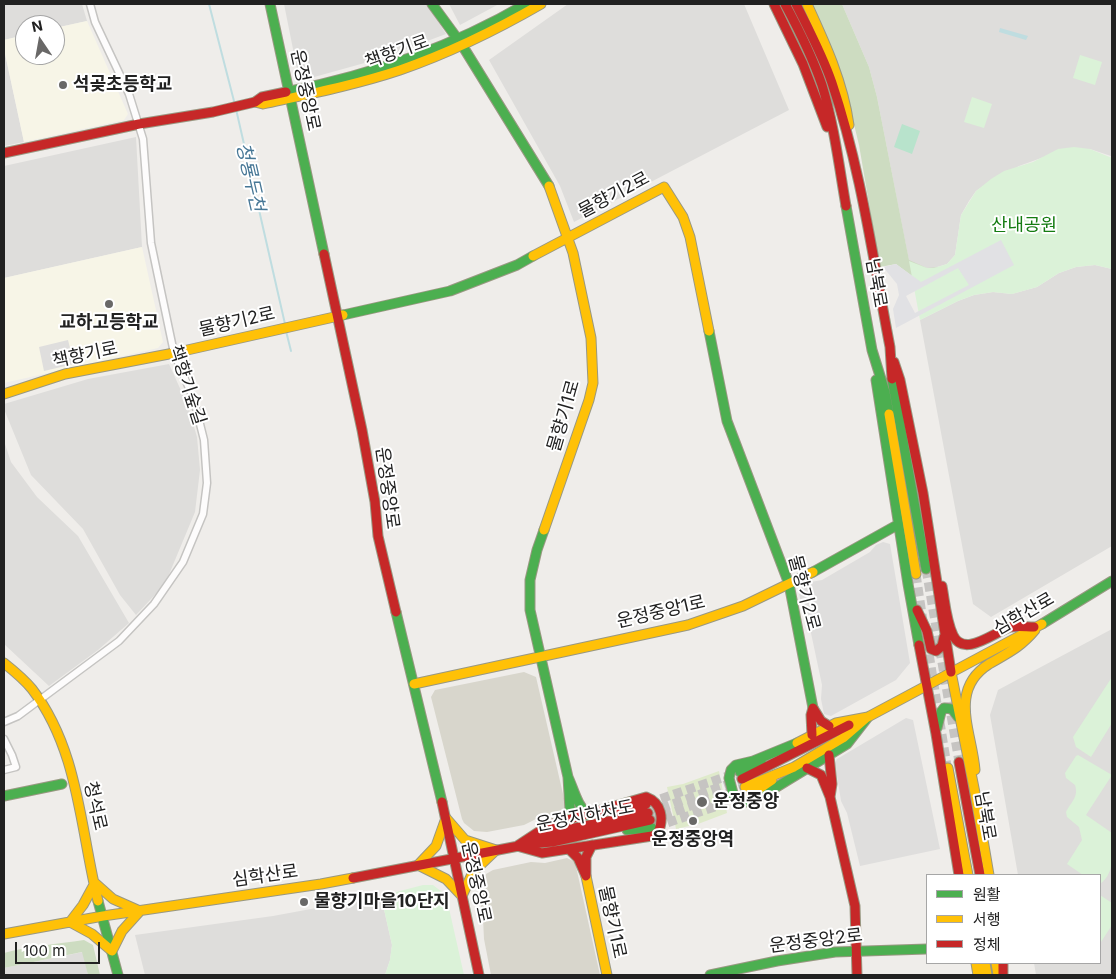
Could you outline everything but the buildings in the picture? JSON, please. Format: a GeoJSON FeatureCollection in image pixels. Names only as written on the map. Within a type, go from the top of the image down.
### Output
{"type":"FeatureCollection","features":[{"type":"Feature","properties":{"kind":"street","name":"책향기숲길"},"geometry":{"type":"LineString","coordinates":[[4,722],[18,716],[119,641],[154,604],[183,562],[203,514],[207,483],[204,440],[194,400],[174,353],[151,243],[143,139],[129,94],[95,22],[90,4]]}},
{"type":"Feature","properties":{"kind":"street","name":"운정중앙로"},"geometry":{"type":"LineString","coordinates":[[270,4],[362,430],[375,502],[378,536],[446,818],[478,975]]}},
{"type":"Feature","properties":{"kind":"street","name":"물향기1로"},"geometry":{"type":"LineString","coordinates":[[432,4],[460,42],[547,180],[568,238],[592,338],[593,383],[589,400],[537,550],[532,568],[530,595],[530,610],[568,777]]}},
{"type":"Feature","properties":{"kind":"street","name":"책향기로"},"geometry":{"type":"LineString","coordinates":[[460,42],[526,4]]}},
{"type":"Feature","properties":{"kind":"street","name":"책향기로"},"geometry":{"type":"LineString","coordinates":[[4,153],[139,124],[213,112],[255,102],[263,104],[289,95],[365,81],[401,70],[460,42],[511,21],[540,4]]}},
{"type":"Feature","properties":{"kind":"street"},"geometry":{"type":"LineString","coordinates":[[774,4],[810,79],[836,152]]}},
{"type":"Feature","properties":{"kind":"street","name":"남북로"},"geometry":{"type":"LineString","coordinates":[[785,4],[806,43],[822,86],[831,122],[872,350],[885,392],[916,574]]}},
{"type":"Feature","properties":{"kind":"street","name":"남북로"},"geometry":{"type":"LineString","coordinates":[[796,4],[814,39],[832,82],[852,150],[890,347],[892,382],[926,569]]}},
{"type":"Feature","properties":{"kind":"street"},"geometry":{"type":"LineString","coordinates":[[807,4],[836,70],[847,105],[852,150]]}},
{"type":"Feature","properties":{"kind":"street","name":"물향기2로"},"geometry":{"type":"LineString","coordinates":[[174,353],[458,289],[517,265],[664,187],[682,217],[690,237],[727,422],[789,584],[813,708],[810,715],[812,735]]}},
{"type":"Feature","properties":{"kind":"street"},"geometry":{"type":"LineString","coordinates":[[890,347],[900,380],[923,494],[944,634],[989,874]]}},
{"type":"Feature","properties":{"kind":"street"},"geometry":{"type":"LineString","coordinates":[[872,350],[910,591],[928,686],[959,874]]}},
{"type":"Feature","properties":{"kind":"street","name":"책향기로"},"geometry":{"type":"LineString","coordinates":[[4,394],[65,374],[174,353]]}},
{"type":"Feature","properties":{"kind":"street"},"geometry":{"type":"LineString","coordinates":[[926,522],[935,549],[954,638],[970,646],[1011,626],[1037,627]]}},
{"type":"Feature","properties":{"kind":"street","name":"운정중앙1로"},"geometry":{"type":"LineString","coordinates":[[414,684],[540,655],[686,625],[746,605],[789,584],[899,524]]}},
{"type":"Feature","properties":{"kind":"street","name":"심학산로"},"geometry":{"type":"LineString","coordinates":[[867,718],[1037,627],[1112,581]]}},
{"type":"Feature","properties":{"kind":"street"},"geometry":{"type":"LineString","coordinates":[[910,591],[927,631],[931,649],[936,651],[942,646],[944,634]]}},
{"type":"Feature","properties":{"kind":"street"},"geometry":{"type":"LineString","coordinates":[[975,792],[974,759],[965,701],[968,686],[979,670],[1025,642],[1037,627]]}},
{"type":"Feature","properties":{"kind":"street","name":"청석로"},"geometry":{"type":"LineString","coordinates":[[4,663],[32,688],[53,721],[66,755],[85,831],[94,883],[118,975]]}},
{"type":"Feature","properties":{"kind":"street"},"geometry":{"type":"LineString","coordinates":[[813,708],[821,720],[829,726]]}},
{"type":"Feature","properties":{"kind":"street"},"geometry":{"type":"LineString","coordinates":[[936,734],[937,722],[944,708],[952,709],[961,722]]}},
{"type":"Feature","properties":{"kind":"street"},"geometry":{"type":"LineString","coordinates":[[867,718],[847,744],[752,802],[740,802],[734,797],[729,778],[731,770],[736,765],[753,761],[787,748],[836,723],[867,718]]}},
{"type":"Feature","properties":{"kind":"street"},"geometry":{"type":"LineString","coordinates":[[867,718],[843,738],[794,767],[744,783],[839,729],[867,718]]}},
{"type":"Feature","properties":{"kind":"street"},"geometry":{"type":"LineString","coordinates":[[4,739],[16,767],[4,770]]}},
{"type":"Feature","properties":{"kind":"street"},"geometry":{"type":"LineString","coordinates":[[829,755],[832,784],[830,797]]}},
{"type":"Feature","properties":{"kind":"street","name":"남북로"},"geometry":{"type":"LineString","coordinates":[[959,762],[980,874]]}},
{"type":"Feature","properties":{"kind":"street","name":"남북로"},"geometry":{"type":"LineString","coordinates":[[947,766],[968,874]]}},
{"type":"Feature","properties":{"kind":"street"},"geometry":{"type":"LineString","coordinates":[[807,768],[820,773],[824,787],[830,797],[855,906],[858,951],[857,975]]}},
{"type":"Feature","properties":{"kind":"street"},"geometry":{"type":"LineString","coordinates":[[568,777],[580,808],[588,815]]}},
{"type":"Feature","properties":{"kind":"street"},"geometry":{"type":"LineString","coordinates":[[566,821],[570,810],[568,777]]}},
{"type":"Feature","properties":{"kind":"street"},"geometry":{"type":"LineString","coordinates":[[4,796],[62,784]]}},
{"type":"Feature","properties":{"kind":"street"},"geometry":{"type":"LineString","coordinates":[[646,797],[656,801],[659,806],[662,823],[658,833],[652,836],[542,853],[517,846],[549,825],[646,797]]}},
{"type":"Feature","properties":{"kind":"street","name":"운정지하차도"},"geometry":{"type":"LineString","coordinates":[[649,816],[602,831],[552,842],[530,844],[551,833],[592,824],[649,816]]}},
{"type":"Feature","properties":{"kind":"street"},"geometry":{"type":"LineString","coordinates":[[446,818],[466,840],[496,850],[473,872],[462,896],[446,879],[418,865],[436,846],[446,818]]}},
{"type":"Feature","properties":{"kind":"street","name":"심학산로"},"geometry":{"type":"LineString","coordinates":[[4,934],[103,916],[320,884],[530,844]]}},
{"type":"Feature","properties":{"kind":"street"},"geometry":{"type":"LineString","coordinates":[[586,876],[588,865],[586,857],[592,845]]}},
{"type":"Feature","properties":{"kind":"street"},"geometry":{"type":"LineString","coordinates":[[569,848],[579,857],[586,876]]}},
{"type":"Feature","properties":{"kind":"street","name":"물향기1로"},"geometry":{"type":"LineString","coordinates":[[586,876],[607,975]]}},
{"type":"Feature","properties":{"kind":"street"},"geometry":{"type":"LineString","coordinates":[[94,883],[113,899],[140,911],[122,931],[112,951],[92,934],[70,922],[83,905],[94,883]]}},
{"type":"Feature","properties":{"kind":"street","name":"운정중앙2로"},"geometry":{"type":"LineString","coordinates":[[710,975],[782,960],[835,952],[926,949]]}},
{"type":"Feature","properties":{"kind":"shaded area"},"geometry":{"type":"Polygon","coordinates":[[[4,4],[82,4],[87,21],[65,26],[65,15],[15,15],[15,37],[4,40],[4,4]]]}},
{"type":"Feature","properties":{"kind":"shaded area"},"geometry":{"type":"Polygon","coordinates":[[[284,4],[427,4],[446,34],[379,59],[307,79],[298,74],[284,4]]]}},
{"type":"Feature","properties":{"kind":"shaded area"},"geometry":{"type":"Polygon","coordinates":[[[449,4],[499,4],[460,25],[449,4]]]}},
{"type":"Feature","properties":{"kind":"shaded area"},"geometry":{"type":"Polygon","coordinates":[[[568,4],[744,4],[789,110],[574,222],[560,186],[489,60],[568,4]]]}},
{"type":"Feature","properties":{"kind":"shaded area"},"geometry":{"type":"Polygon","coordinates":[[[842,4],[1112,4],[1111,156],[1090,149],[1044,157],[1019,166],[976,191],[961,215],[955,255],[947,264],[927,268],[909,261],[877,97],[869,67],[842,4]]]}},
{"type":"Feature","properties":{"kind":"shaded area","name":"석곶초등학교"},"geometry":{"type":"Polygon","coordinates":[[[87,21],[128,114],[124,120],[24,142],[4,49],[4,40],[15,37],[15,65],[65,65],[65,26],[87,21]]]}},
{"type":"Feature","properties":{"kind":"shaded area"},"geometry":{"type":"Polygon","coordinates":[[[4,49],[24,142],[4,146],[4,49]]]}},
{"type":"Feature","properties":{"kind":"shaded area"},"geometry":{"type":"Polygon","coordinates":[[[136,137],[142,247],[4,278],[4,166],[136,137]]]}},
{"type":"Feature","properties":{"kind":"shaded area"},"geometry":{"type":"Polygon","coordinates":[[[1001,240],[1014,265],[896,328],[893,309],[899,295],[897,284],[883,267],[896,264],[921,282],[1001,240]],[[958,268],[906,296],[915,313],[969,285],[958,268]]]}},
{"type":"Feature","properties":{"kind":"shaded area"},"geometry":{"type":"Polygon","coordinates":[[[142,247],[163,342],[158,348],[4,383],[4,278],[142,247]]]}},
{"type":"Feature","properties":{"kind":"shaded area"},"geometry":{"type":"Polygon","coordinates":[[[1095,265],[1112,269],[1112,546],[991,617],[973,604],[920,320],[974,295],[993,292],[1012,294],[1037,287],[1059,273],[1076,267],[1095,265]]]}},
{"type":"Feature","properties":{"kind":"shaded area"},"geometry":{"type":"Polygon","coordinates":[[[68,340],[74,364],[44,371],[39,347],[68,340]]]}},
{"type":"Feature","properties":{"kind":"shaded area"},"geometry":{"type":"Polygon","coordinates":[[[169,364],[188,406],[197,437],[200,470],[195,512],[165,584],[136,615],[120,595],[83,529],[31,475],[4,409],[4,404],[88,379],[169,364]]]}},
{"type":"Feature","properties":{"kind":"shaded area"},"geometry":{"type":"Polygon","coordinates":[[[4,441],[11,462],[37,497],[78,536],[129,623],[98,650],[49,686],[4,644],[4,441]]]}},
{"type":"Feature","properties":{"kind":"shaded area"},"geometry":{"type":"Polygon","coordinates":[[[883,542],[890,544],[910,663],[896,680],[831,716],[824,714],[821,699],[822,685],[811,633],[806,624],[799,594],[802,587],[811,582],[822,580],[870,552],[876,545],[883,542]]]}},
{"type":"Feature","properties":{"kind":"shaded area"},"geometry":{"type":"Polygon","coordinates":[[[1112,629],[1112,975],[1036,975],[1034,964],[1101,964],[1101,874],[1018,874],[990,715],[998,690],[1112,629]]]}},
{"type":"Feature","properties":{"kind":"shaded area"},"geometry":{"type":"Polygon","coordinates":[[[524,672],[536,677],[566,807],[562,813],[538,818],[524,825],[487,832],[474,831],[462,819],[431,697],[435,690],[524,672]]]}},
{"type":"Feature","properties":{"kind":"shaded area"},"geometry":{"type":"Polygon","coordinates":[[[906,718],[913,720],[940,849],[860,866],[847,813],[841,801],[835,763],[837,759],[906,718]]]}},
{"type":"Feature","properties":{"kind":"shaded area"},"geometry":{"type":"Polygon","coordinates":[[[567,858],[575,862],[600,975],[491,975],[478,890],[480,881],[493,870],[531,862],[545,863],[567,858]]]}},
{"type":"Feature","properties":{"kind":"shaded area"},"geometry":{"type":"Polygon","coordinates":[[[381,896],[392,945],[385,975],[145,975],[135,935],[273,916],[381,896]]]}},
{"type":"Feature","properties":{"kind":"shaded area"},"geometry":{"type":"Polygon","coordinates":[[[83,952],[88,975],[4,975],[4,968],[83,952]]]}},
{"type":"Feature","properties":{"kind":"green space"},"geometry":{"type":"Polygon","coordinates":[[[810,4],[842,4],[869,67],[877,97],[909,260],[927,268],[941,267],[917,280],[896,264],[880,267],[859,145],[851,112],[810,4]]]}},
{"type":"Feature","properties":{"kind":"green space"},"geometry":{"type":"Polygon","coordinates":[[[1080,55],[1102,62],[1095,85],[1073,78],[1080,55]]]}},
{"type":"Feature","properties":{"kind":"green space"},"geometry":{"type":"Polygon","coordinates":[[[972,97],[992,104],[984,128],[964,122],[972,97]]]}},
{"type":"Feature","properties":{"kind":"green space"},"geometry":{"type":"Polygon","coordinates":[[[902,124],[920,131],[912,154],[894,147],[902,124]]]}},
{"type":"Feature","properties":{"kind":"green space","name":"산내공원"},"geometry":{"type":"Polygon","coordinates":[[[1074,147],[1090,149],[1112,158],[1112,269],[1095,265],[1076,267],[1059,273],[1037,287],[1012,294],[993,292],[974,295],[920,320],[909,261],[927,268],[947,264],[955,255],[961,215],[976,191],[1004,171],[1033,162],[1058,149],[1074,147]]]}},
{"type":"Feature","properties":{"kind":"green space"},"geometry":{"type":"Polygon","coordinates":[[[1112,677],[1112,723],[1091,757],[1076,747],[1073,737],[1112,677]]]}},
{"type":"Feature","properties":{"kind":"green space"},"geometry":{"type":"Polygon","coordinates":[[[1078,755],[1112,775],[1086,815],[1112,833],[1111,868],[1109,874],[1101,883],[1101,874],[1082,874],[1067,864],[1082,840],[1079,827],[1067,817],[1066,812],[1074,799],[1076,789],[1075,785],[1066,778],[1065,773],[1078,755]]]}},
{"type":"Feature","properties":{"kind":"green space"},"geometry":{"type":"Polygon","coordinates":[[[719,771],[727,813],[698,824],[676,829],[667,787],[683,784],[719,771]]]}},
{"type":"Feature","properties":{"kind":"green space"},"geometry":{"type":"Polygon","coordinates":[[[423,885],[433,885],[446,895],[464,975],[385,975],[392,945],[381,896],[423,885]]]}},
{"type":"Feature","properties":{"kind":"green space"},"geometry":{"type":"Polygon","coordinates":[[[1101,896],[1112,903],[1112,925],[1101,942],[1101,896]]]}},
{"type":"Feature","properties":{"kind":"green space"},"geometry":{"type":"Polygon","coordinates":[[[84,940],[93,945],[100,975],[88,975],[82,952],[4,968],[4,953],[84,940]]]}},
{"type":"Feature","properties":{"kind":"water"},"geometry":{"type":"Polygon","coordinates":[[[1000,28],[1028,36],[1026,40],[999,32],[1000,28]]]}},
{"type":"Feature","properties":{"kind":"waterway","name":"청룡두천"},"geometry":{"type":"LineString","coordinates":[[209,4],[235,105]]}},
{"type":"Feature","properties":{"kind":"waterway","name":"청룡두천"},"geometry":{"type":"LineString","coordinates":[[236,109],[285,324]]}},
{"type":"Feature","properties":{"kind":"waterway","name":"청룡두천"},"geometry":{"type":"LineString","coordinates":[[286,331],[291,351]]}},
{"type":"Feature","properties":{"kind":"tunnel"},"geometry":{"type":"LineString","coordinates":[[926,569],[959,762]]}},
{"type":"Feature","properties":{"kind":"tunnel"},"geometry":{"type":"LineString","coordinates":[[916,574],[923,621]]}},
{"type":"Feature","properties":{"kind":"tunnel"},"geometry":{"type":"LineString","coordinates":[[927,641],[947,766]]}},
{"type":"Feature","properties":{"kind":"tunnel"},"geometry":{"type":"LineString","coordinates":[[648,803],[740,772]]}},
{"type":"Feature","properties":{"kind":"tunnel"},"geometry":{"type":"LineString","coordinates":[[648,813],[742,779]]}},
{"type":"Feature","properties":{"kind":"tunnel"},"geometry":{"type":"LineString","coordinates":[[650,820],[745,787]]}},
{"type":"Feature","properties":{"kind":"tunnel"},"geometry":{"type":"LineString","coordinates":[[655,827],[750,795]]}},
{"type":"Feature","properties":{"kind":"traffic: fast"},"geometry":{"type":"LineString","coordinates":[[270,4],[324,254]]}},
{"type":"Feature","properties":{"kind":"traffic: fast"},"geometry":{"type":"LineString","coordinates":[[432,4],[462,45],[549,186]]}},
{"type":"Feature","properties":{"kind":"traffic: fast"},"geometry":{"type":"LineString","coordinates":[[286,92],[349,77],[410,58],[469,34],[526,4]]}},
{"type":"Feature","properties":{"kind":"traffic: fast"},"geometry":{"type":"LineString","coordinates":[[846,206],[872,350],[885,392],[889,414]]}},
{"type":"Feature","properties":{"kind":"traffic: fast"},"geometry":{"type":"LineString","coordinates":[[343,315],[450,291],[517,265],[533,256]]}},
{"type":"Feature","properties":{"kind":"traffic: fast"},"geometry":{"type":"LineString","coordinates":[[709,331],[727,421],[789,584],[813,708]]}},
{"type":"Feature","properties":{"kind":"traffic: fast"},"geometry":{"type":"LineString","coordinates":[[892,379],[926,569]]}},
{"type":"Feature","properties":{"kind":"traffic: fast"},"geometry":{"type":"LineString","coordinates":[[876,380],[919,645]]}},
{"type":"Feature","properties":{"kind":"traffic: fast"},"geometry":{"type":"LineString","coordinates":[[813,572],[899,524]]}},
{"type":"Feature","properties":{"kind":"traffic: fast"},"geometry":{"type":"LineString","coordinates":[[544,530],[530,580],[530,610],[568,777]]}},
{"type":"Feature","properties":{"kind":"traffic: fast"},"geometry":{"type":"LineString","coordinates":[[1042,624],[1112,581]]}},
{"type":"Feature","properties":{"kind":"traffic: fast"},"geometry":{"type":"LineString","coordinates":[[396,612],[442,802]]}},
{"type":"Feature","properties":{"kind":"traffic: fast"},"geometry":{"type":"LineString","coordinates":[[937,728],[941,712],[944,708],[952,709],[958,717]]}},
{"type":"Feature","properties":{"kind":"traffic: fast"},"geometry":{"type":"LineString","coordinates":[[797,743],[753,761],[736,765],[731,770],[729,778],[734,797],[740,802],[752,802],[847,744],[868,717]]}},
{"type":"Feature","properties":{"kind":"traffic: fast"},"geometry":{"type":"LineString","coordinates":[[740,772],[762,764]]}},
{"type":"Feature","properties":{"kind":"traffic: fast"},"geometry":{"type":"LineString","coordinates":[[566,821],[570,810],[568,777],[578,802],[588,815]]}},
{"type":"Feature","properties":{"kind":"traffic: fast"},"geometry":{"type":"LineString","coordinates":[[4,796],[62,784]]}},
{"type":"Feature","properties":{"kind":"traffic: fast"},"geometry":{"type":"LineString","coordinates":[[627,830],[652,828]]}},
{"type":"Feature","properties":{"kind":"traffic: fast"},"geometry":{"type":"LineString","coordinates":[[98,901],[118,975]]}},
{"type":"Feature","properties":{"kind":"traffic: fast"},"geometry":{"type":"LineString","coordinates":[[710,975],[777,961],[835,952],[926,949]]}},
{"type":"Feature","properties":{"kind":"traffic: slow"},"geometry":{"type":"LineString","coordinates":[[255,102],[263,104],[315,93],[400,70],[472,40],[541,4]]}},
{"type":"Feature","properties":{"kind":"traffic: slow"},"geometry":{"type":"LineString","coordinates":[[807,4],[838,78],[849,125]]}},
{"type":"Feature","properties":{"kind":"traffic: slow"},"geometry":{"type":"LineString","coordinates":[[544,530],[589,400],[593,383],[591,338],[573,253],[549,186]]}},
{"type":"Feature","properties":{"kind":"traffic: slow"},"geometry":{"type":"LineString","coordinates":[[533,256],[664,187],[683,217],[690,237],[709,331]]}},
{"type":"Feature","properties":{"kind":"traffic: slow"},"geometry":{"type":"LineString","coordinates":[[4,394],[65,374],[174,353],[343,315]]}},
{"type":"Feature","properties":{"kind":"traffic: slow"},"geometry":{"type":"LineString","coordinates":[[889,414],[916,574]]}},
{"type":"Feature","properties":{"kind":"traffic: slow"},"geometry":{"type":"LineString","coordinates":[[414,684],[688,625],[743,606],[813,572]]}},
{"type":"Feature","properties":{"kind":"traffic: slow"},"geometry":{"type":"LineString","coordinates":[[745,787],[794,767],[843,738],[866,718],[1042,624]]}},
{"type":"Feature","properties":{"kind":"traffic: slow"},"geometry":{"type":"LineString","coordinates":[[975,770],[967,727],[966,699],[969,686],[977,674],[1019,645],[1035,630]]}},
{"type":"Feature","properties":{"kind":"traffic: slow"},"geometry":{"type":"LineString","coordinates":[[4,663],[32,689],[48,713],[60,738],[76,791],[98,901]]}},
{"type":"Feature","properties":{"kind":"traffic: slow"},"geometry":{"type":"LineString","coordinates":[[951,672],[989,874]]}},
{"type":"Feature","properties":{"kind":"traffic: slow"},"geometry":{"type":"LineString","coordinates":[[797,743],[836,723],[868,717]]}},
{"type":"Feature","properties":{"kind":"traffic: slow"},"geometry":{"type":"LineString","coordinates":[[948,768],[968,874]]}},
{"type":"Feature","properties":{"kind":"traffic: slow"},"geometry":{"type":"LineString","coordinates":[[750,795],[772,780]]}},
{"type":"Feature","properties":{"kind":"traffic: slow"},"geometry":{"type":"LineString","coordinates":[[446,818],[465,840],[496,850],[473,872],[462,896],[446,879],[418,865],[436,846],[446,818]]}},
{"type":"Feature","properties":{"kind":"traffic: slow"},"geometry":{"type":"LineString","coordinates":[[586,876],[607,975]]}},
{"type":"Feature","properties":{"kind":"traffic: slow"},"geometry":{"type":"LineString","coordinates":[[4,934],[103,916],[353,878]]}},
{"type":"Feature","properties":{"kind":"traffic: slow"},"geometry":{"type":"LineString","coordinates":[[95,883],[113,899],[140,911],[122,931],[112,951],[92,934],[70,922],[83,905],[95,883]]}},
{"type":"Feature","properties":{"kind":"traffic: slow"},"geometry":{"type":"LineString","coordinates":[[976,964],[978,975]]}},
{"type":"Feature","properties":{"kind":"traffic: slow"},"geometry":{"type":"LineString","coordinates":[[985,964],[987,975]]}},
{"type":"Feature","properties":{"kind":"traffic: slow"},"geometry":{"type":"LineString","coordinates":[[996,964],[998,975]]}},
{"type":"Feature","properties":{"kind":"traffic: jam"},"geometry":{"type":"LineString","coordinates":[[774,4],[803,64],[827,127]]}},
{"type":"Feature","properties":{"kind":"traffic: jam"},"geometry":{"type":"LineString","coordinates":[[785,4],[805,43],[822,85],[833,130],[846,206]]}},
{"type":"Feature","properties":{"kind":"traffic: jam"},"geometry":{"type":"LineString","coordinates":[[796,4],[816,43],[828,73],[851,148],[859,181],[890,347],[892,379]]}},
{"type":"Feature","properties":{"kind":"traffic: jam"},"geometry":{"type":"LineString","coordinates":[[4,153],[139,124],[213,112],[255,102],[262,97],[286,92]]}},
{"type":"Feature","properties":{"kind":"traffic: jam"},"geometry":{"type":"LineString","coordinates":[[324,254],[362,430],[375,502],[378,536],[396,612]]}},
{"type":"Feature","properties":{"kind":"traffic: jam"},"geometry":{"type":"LineString","coordinates":[[894,362],[900,380],[923,493],[951,672]]}},
{"type":"Feature","properties":{"kind":"traffic: jam"},"geometry":{"type":"LineString","coordinates":[[942,586],[949,623],[953,635],[958,642],[972,644],[1011,627],[1034,627]]}},
{"type":"Feature","properties":{"kind":"traffic: jam"},"geometry":{"type":"LineString","coordinates":[[917,610],[927,631],[931,649],[936,651],[942,646],[944,637]]}},
{"type":"Feature","properties":{"kind":"traffic: jam"},"geometry":{"type":"LineString","coordinates":[[919,645],[959,874]]}},
{"type":"Feature","properties":{"kind":"traffic: jam"},"geometry":{"type":"LineString","coordinates":[[812,735],[811,715],[813,708],[821,721],[829,726]]}},
{"type":"Feature","properties":{"kind":"traffic: jam"},"geometry":{"type":"LineString","coordinates":[[742,779],[849,725]]}},
{"type":"Feature","properties":{"kind":"traffic: jam"},"geometry":{"type":"LineString","coordinates":[[807,768],[821,775],[830,797],[832,784],[829,755]]}},
{"type":"Feature","properties":{"kind":"traffic: jam"},"geometry":{"type":"LineString","coordinates":[[959,762],[980,874]]}},
{"type":"Feature","properties":{"kind":"traffic: jam"},"geometry":{"type":"LineString","coordinates":[[646,797],[655,803],[661,817],[658,833],[652,836],[542,853],[517,846],[549,825],[646,797]]}},
{"type":"Feature","properties":{"kind":"traffic: jam"},"geometry":{"type":"LineString","coordinates":[[830,797],[855,906],[857,975]]}},
{"type":"Feature","properties":{"kind":"traffic: jam"},"geometry":{"type":"LineString","coordinates":[[442,802],[479,975]]}},
{"type":"Feature","properties":{"kind":"traffic: jam"},"geometry":{"type":"LineString","coordinates":[[616,815],[646,804]]}},
{"type":"Feature","properties":{"kind":"traffic: jam"},"geometry":{"type":"LineString","coordinates":[[648,813],[551,833],[529,844],[552,842],[650,820]]}},
{"type":"Feature","properties":{"kind":"traffic: jam"},"geometry":{"type":"LineString","coordinates":[[353,878],[529,844]]}},
{"type":"Feature","properties":{"kind":"traffic: jam"},"geometry":{"type":"LineString","coordinates":[[569,849],[578,858],[586,876],[586,857],[592,845]]}},
{"type":"Feature","properties":{"kind":"traffic: jam"},"geometry":{"type":"LineString","coordinates":[[1003,964],[1003,975]]}},
{"type":"Feature","properties":{"kind":"place","name":"석곶초등학교"},"geometry":{"type":"Point","coordinates":[63,85]}},
{"type":"Feature","properties":{"kind":"place","name":"교하고등학교"},"geometry":{"type":"Point","coordinates":[109,304]}},
{"type":"Feature","properties":{"kind":"place","name":"운정중앙"},"geometry":{"type":"Point","coordinates":[702,802]}},
{"type":"Feature","properties":{"kind":"place","name":"운정중앙역"},"geometry":{"type":"Point","coordinates":[693,821]}},
{"type":"Feature","properties":{"kind":"place","name":"물향기마을10단지"},"geometry":{"type":"Point","coordinates":[304,902]}}]}
